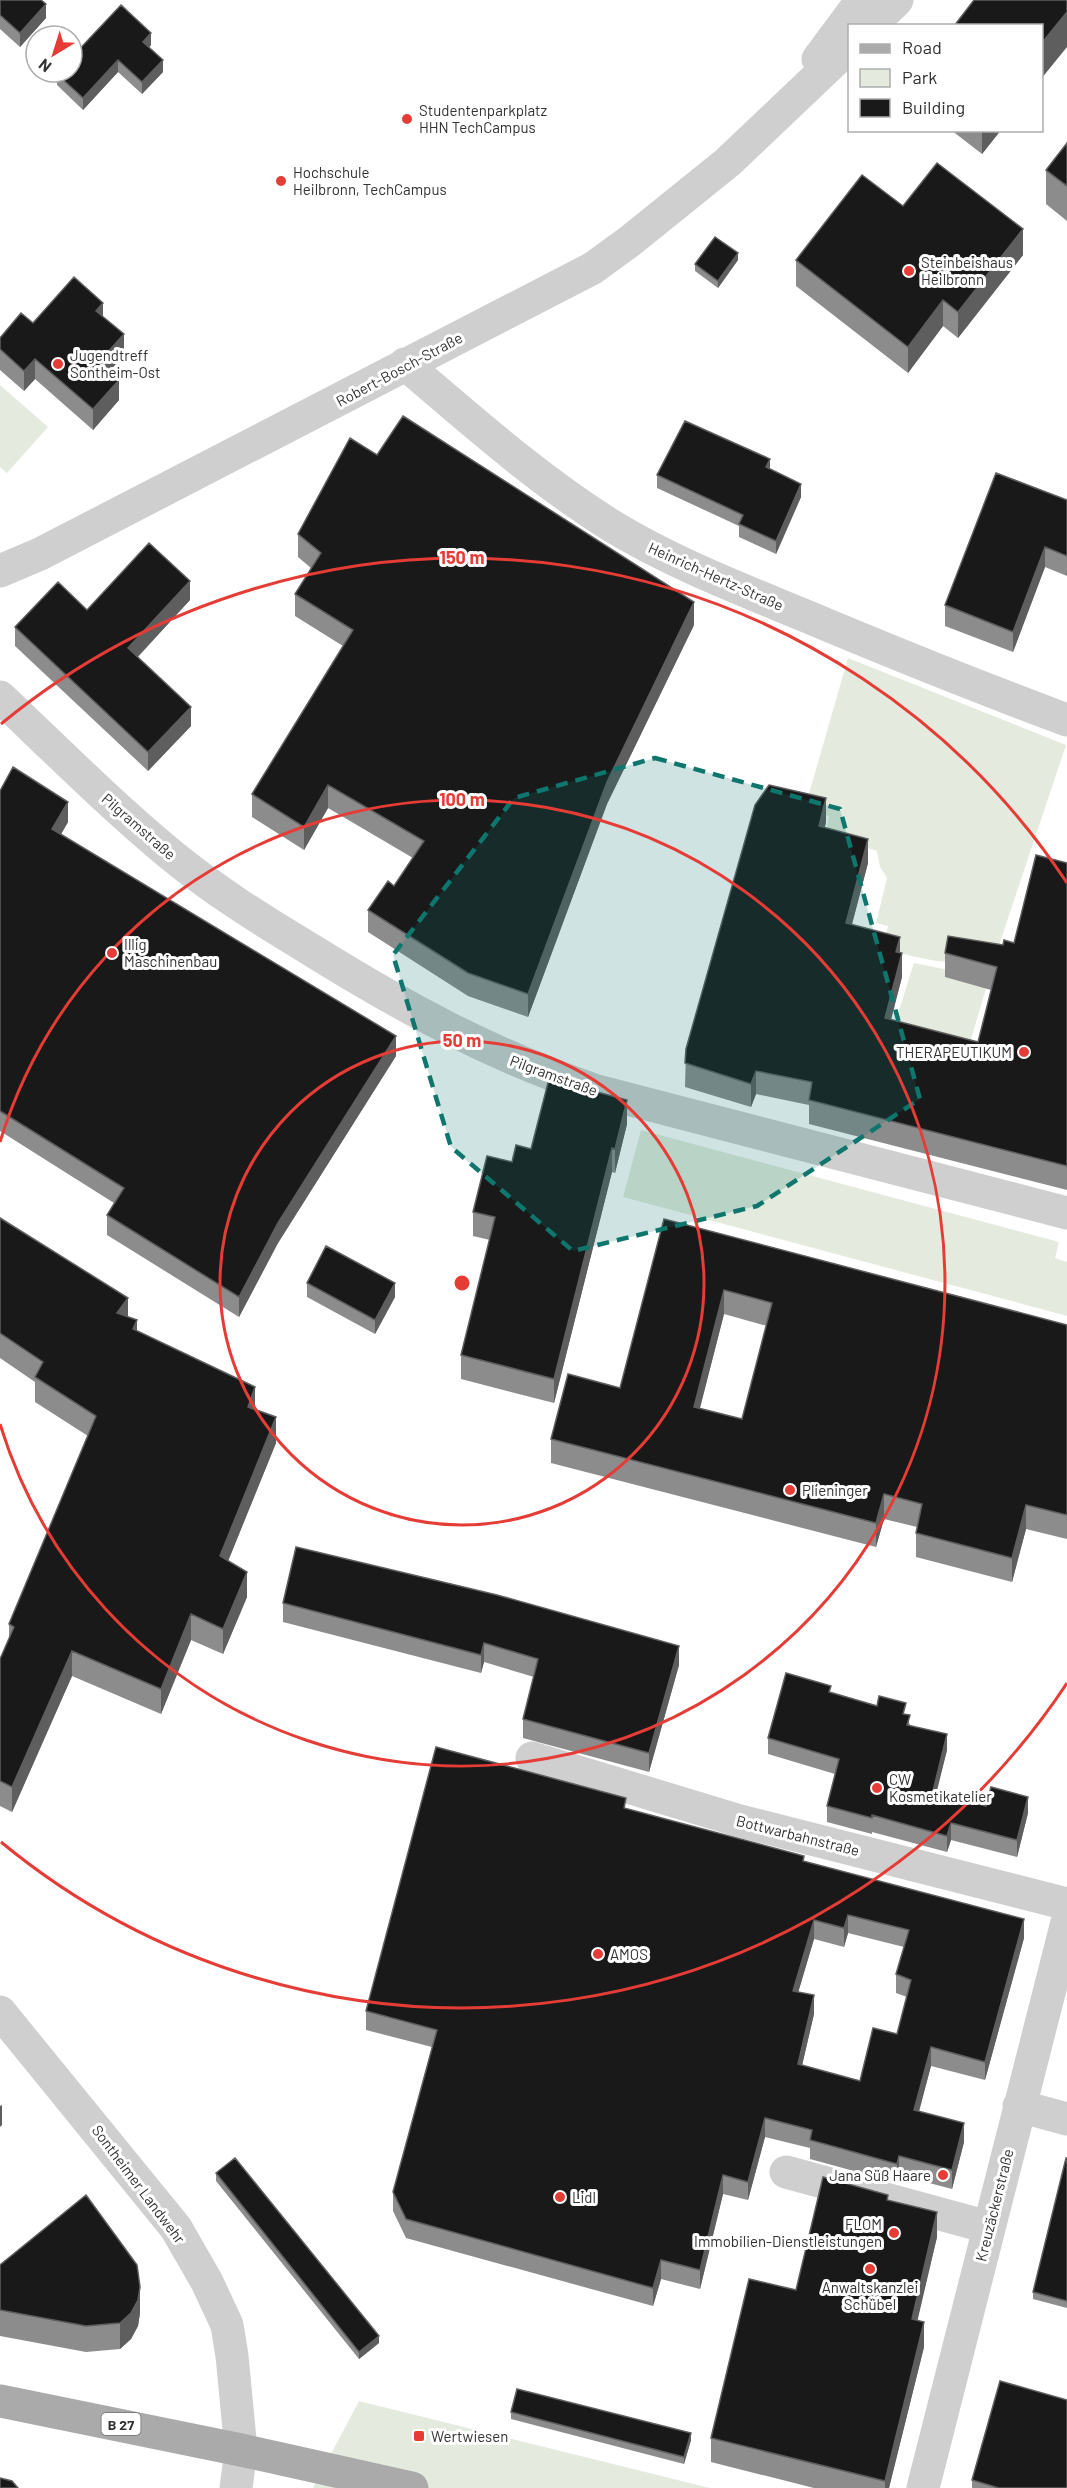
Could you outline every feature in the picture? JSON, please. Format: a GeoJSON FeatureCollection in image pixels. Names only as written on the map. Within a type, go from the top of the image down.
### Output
{"type":"FeatureCollection","features":[{"type":"Feature","properties":{"kind":"main road","name":"B 27"},"geometry":{"type":"LineString","coordinates":[[0,2401],[242,2450],[412,2488]]}},
{"type":"Feature","properties":{"kind":"street","name":"Robert-Bosch-Straße"},"geometry":{"type":"LineString","coordinates":[[770,123],[862,0]]}},
{"type":"Feature","properties":{"kind":"street"},"geometry":{"type":"LineString","coordinates":[[872,24],[897,0]]}},
{"type":"Feature","properties":{"kind":"street","name":"Robert-Bosch-Straße"},"geometry":{"type":"LineString","coordinates":[[0,571],[40,554],[288,428],[405,364],[593,268],[682,200],[770,123],[848,47]]}},
{"type":"Feature","properties":{"kind":"street","name":"Heinrich-Hertz-Straße"},"geometry":{"type":"LineString","coordinates":[[405,364],[535,470],[602,518],[642,543],[735,586],[870,643],[1067,720]]}},
{"type":"Feature","properties":{"kind":"street","name":"Pilgramstraße"},"geometry":{"type":"LineString","coordinates":[[0,697],[119,810],[220,893],[399,1004],[488,1050],[536,1070],[620,1097],[1067,1213]]}},
{"type":"Feature","properties":{"kind":"street","name":"Bottwarbahnstraße"},"geometry":{"type":"LineString","coordinates":[[532,1758],[740,1821],[1067,1904]]}},
{"type":"Feature","properties":{"kind":"street","name":"Kreuzäckerstraße"},"geometry":{"type":"LineString","coordinates":[[923,2488],[987,2227],[1067,1922]]}},
{"type":"Feature","properties":{"kind":"street","name":"Sontheimer Landwehr"},"geometry":{"type":"LineString","coordinates":[[1,2016],[176,2228],[207,2282],[227,2325],[242,2450],[236,2488]]}},
{"type":"Feature","properties":{"kind":"street"},"geometry":{"type":"LineString","coordinates":[[1019,2106],[1067,2119]]}},
{"type":"Feature","properties":{"kind":"street"},"geometry":{"type":"LineString","coordinates":[[786,2172],[987,2227]]}},
{"type":"Feature","properties":{"kind":"highlighted area"},"geometry":{"type":"Polygon","coordinates":[[[655,758],[840,809],[920,1099],[757,1206],[573,1251],[451,1147],[393,955],[514,798],[655,758]]]}},
{"type":"Feature","properties":{"kind":"green space"},"geometry":{"type":"Polygon","coordinates":[[[0,385],[48,427],[7,473],[0,467],[0,385]]]}},
{"type":"Feature","properties":{"kind":"green space"},"geometry":{"type":"Polygon","coordinates":[[[848,658],[1066,745],[992,966],[906,955],[884,944],[888,926],[876,923],[887,878],[880,867],[877,851],[839,838],[823,846],[829,816],[804,811],[848,658]]]}},
{"type":"Feature","properties":{"kind":"green space"},"geometry":{"type":"Polygon","coordinates":[[[914,963],[989,978],[965,1060],[894,1026],[914,963]]]}},
{"type":"Feature","properties":{"kind":"green space"},"geometry":{"type":"Polygon","coordinates":[[[641,1130],[1059,1242],[1055,1258],[1067,1262],[1067,1316],[623,1197],[641,1130]]]}},
{"type":"Feature","properties":{"kind":"green space"},"geometry":{"type":"Polygon","coordinates":[[[359,2401],[710,2488],[313,2488],[359,2401]]]}},
{"type":"Feature","properties":{"kind":"building"},"geometry":{"type":"Polygon","coordinates":[[[0,0],[41,0],[46,4],[28,24],[24,24],[24,29],[20,33],[0,15],[0,0]]]}},
{"type":"Feature","properties":{"kind":"building"},"geometry":{"type":"Polygon","coordinates":[[[974,0],[1067,0],[1067,12],[1043,42],[1043,24],[956,24],[974,0]]]}},
{"type":"Feature","properties":{"kind":"building"},"geometry":{"type":"Polygon","coordinates":[[[121,5],[151,33],[143,42],[163,60],[142,82],[118,60],[83,98],[68,84],[84,84],[84,44],[121,5]]]}},
{"type":"Feature","properties":{"kind":"building"},"geometry":{"type":"Polygon","coordinates":[[[1067,143],[1067,186],[1046,170],[1067,143]]]}},
{"type":"Feature","properties":{"kind":"building","name":"Steinbeishaus Heilbronn"},"geometry":{"type":"Polygon","coordinates":[[[937,163],[1023,229],[958,312],[943,300],[908,347],[796,260],[862,175],[903,206],[937,163]]]}},
{"type":"Feature","properties":{"kind":"building"},"geometry":{"type":"Polygon","coordinates":[[[715,237],[738,253],[718,281],[695,264],[715,237]]]}},
{"type":"Feature","properties":{"kind":"building","name":"Jugendtreff Sontheim-Ost"},"geometry":{"type":"Polygon","coordinates":[[[74,277],[103,303],[96,311],[124,334],[99,362],[119,380],[93,409],[35,359],[24,371],[0,349],[0,338],[21,313],[33,323],[74,277]]]}},
{"type":"Feature","properties":{"kind":"building"},"geometry":{"type":"Polygon","coordinates":[[[403,416],[694,602],[607,782],[528,994],[468,973],[368,910],[388,881],[394,886],[424,841],[328,785],[304,827],[252,794],[353,630],[295,594],[321,553],[298,534],[350,438],[377,455],[403,416]]]}},
{"type":"Feature","properties":{"kind":"building"},"geometry":{"type":"Polygon","coordinates":[[[685,421],[770,459],[766,467],[801,484],[776,541],[739,524],[743,515],[657,475],[685,421]]]}},
{"type":"Feature","properties":{"kind":"building"},"geometry":{"type":"Polygon","coordinates":[[[996,473],[1067,500],[1067,556],[1045,547],[1013,632],[945,605],[996,473]]]}},
{"type":"Feature","properties":{"kind":"building"},"geometry":{"type":"Polygon","coordinates":[[[149,543],[190,581],[128,648],[191,707],[148,752],[15,627],[58,582],[87,610],[149,543]]]}},
{"type":"Feature","properties":{"kind":"building","name":"Illig Maschinenbau"},"geometry":{"type":"Polygon","coordinates":[[[13,767],[68,802],[52,829],[396,1036],[278,1223],[239,1297],[107,1215],[124,1188],[0,1111],[0,791],[13,767]]]}},
{"type":"Feature","properties":{"kind":"building"},"geometry":{"type":"Polygon","coordinates":[[[769,785],[826,798],[819,826],[868,839],[846,923],[900,937],[896,952],[902,953],[885,1018],[978,1042],[997,967],[945,953],[948,936],[1003,945],[1004,940],[1014,943],[1036,855],[1067,863],[1067,1166],[809,1100],[812,1082],[756,1071],[751,1084],[685,1063],[686,1049],[755,805],[769,785]]]}},
{"type":"Feature","properties":{"kind":"building"},"geometry":{"type":"Polygon","coordinates":[[[549,1079],[627,1100],[615,1149],[612,1148],[554,1379],[461,1355],[495,1217],[473,1212],[487,1156],[512,1162],[516,1145],[531,1149],[549,1079]]]}},
{"type":"Feature","properties":{"kind":"building"},"geometry":{"type":"Polygon","coordinates":[[[0,1218],[128,1298],[117,1313],[137,1320],[133,1329],[255,1387],[248,1407],[276,1417],[220,1556],[247,1572],[223,1629],[191,1614],[161,1689],[72,1651],[12,1787],[0,1781],[0,1659],[14,1627],[9,1624],[96,1416],[35,1377],[43,1362],[0,1333],[0,1218]]]}},
{"type":"Feature","properties":{"kind":"building"},"geometry":{"type":"Polygon","coordinates":[[[664,1219],[1067,1325],[1067,1515],[1026,1505],[1012,1558],[916,1533],[922,1504],[884,1494],[876,1523],[551,1439],[568,1374],[620,1388],[664,1219]],[[724,1290],[694,1407],[742,1419],[772,1303],[724,1290]]]}},
{"type":"Feature","properties":{"kind":"building"},"geometry":{"type":"Polygon","coordinates":[[[326,1246],[395,1283],[375,1320],[307,1283],[326,1246]]]}},
{"type":"Feature","properties":{"kind":"building"},"geometry":{"type":"Polygon","coordinates":[[[296,1547],[497,1595],[679,1646],[649,1753],[523,1719],[538,1659],[484,1643],[481,1655],[283,1603],[296,1547]]]}},
{"type":"Feature","properties":{"kind":"building"},"geometry":{"type":"Polygon","coordinates":[[[786,1673],[831,1686],[829,1692],[877,1706],[879,1696],[906,1703],[903,1714],[910,1715],[907,1725],[947,1734],[933,1791],[986,1806],[991,1787],[1028,1797],[1017,1840],[951,1823],[947,1836],[872,1815],[872,1818],[827,1806],[839,1759],[768,1738],[786,1673]]]}},
{"type":"Feature","properties":{"kind":"building"},"geometry":{"type":"Polygon","coordinates":[[[436,1747],[626,1798],[624,1808],[804,1856],[803,1861],[1024,1919],[985,2062],[931,2047],[914,2110],[964,2123],[952,2170],[899,2156],[897,2164],[810,2140],[812,2130],[765,2118],[748,2182],[723,2175],[700,2270],[661,2260],[653,2288],[406,2219],[393,2192],[437,2030],[366,2011],[436,1747]],[[848,1915],[844,1928],[814,1920],[793,1991],[814,1995],[798,2064],[860,2081],[873,2028],[897,2034],[911,1980],[896,1974],[909,1930],[848,1915]]]}},
{"type":"Feature","properties":{"kind":"building"},"geometry":{"type":"Polygon","coordinates":[[[235,2158],[379,2336],[359,2352],[216,2173],[235,2158]]]}},
{"type":"Feature","properties":{"kind":"building"},"geometry":{"type":"Polygon","coordinates":[[[1067,2158],[1067,2301],[1033,2292],[1067,2158]]]}},
{"type":"Feature","properties":{"kind":"building"},"geometry":{"type":"Polygon","coordinates":[[[823,2177],[888,2195],[887,2200],[937,2212],[912,2319],[924,2322],[885,2481],[711,2438],[749,2279],[796,2290],[823,2177]]]}},
{"type":"Feature","properties":{"kind":"building"},"geometry":{"type":"Polygon","coordinates":[[[86,2195],[137,2265],[140,2287],[138,2300],[131,2313],[120,2323],[86,2326],[0,2310],[0,2265],[86,2195]]]}},
{"type":"Feature","properties":{"kind":"building"},"geometry":{"type":"Polygon","coordinates":[[[1000,2381],[1067,2400],[1067,2488],[999,2488],[972,2480],[1000,2381]]]}},
{"type":"Feature","properties":{"kind":"building"},"geometry":{"type":"Polygon","coordinates":[[[517,2389],[691,2433],[684,2457],[511,2412],[517,2389]]]}},
{"type":"Feature","properties":{"kind":"building"},"geometry":{"type":"Polygon","coordinates":[[[0,2478],[12,2481],[18,2488],[0,2488],[0,2478]]]}},
{"type":"Feature","properties":{"kind":"place","name":"Studentenparkplatz HHN TechCampus"},"geometry":{"type":"Point","coordinates":[407,119]}},
{"type":"Feature","properties":{"kind":"place","name":"Hochschule Heilbronn, TechCampus"},"geometry":{"type":"Point","coordinates":[281,181]}},
{"type":"Feature","properties":{"kind":"place","name":"Steinbeishaus Heilbronn"},"geometry":{"type":"Point","coordinates":[909,271]}},
{"type":"Feature","properties":{"kind":"place","name":"Jugendtreff Sontheim-Ost"},"geometry":{"type":"Point","coordinates":[58,364]}},
{"type":"Feature","properties":{"kind":"place","name":"Illig Maschinenbau"},"geometry":{"type":"Point","coordinates":[112,953]}},
{"type":"Feature","properties":{"kind":"place","name":"THERAPEUTIKUM"},"geometry":{"type":"Point","coordinates":[1024,1052]}},
{"type":"Feature","properties":{"kind":"place","name":"Plieninger"},"geometry":{"type":"Point","coordinates":[790,1490]}},
{"type":"Feature","properties":{"kind":"place","name":"CW Kosmetikatelier"},"geometry":{"type":"Point","coordinates":[877,1788]}},
{"type":"Feature","properties":{"kind":"place","name":"AMOS"},"geometry":{"type":"Point","coordinates":[598,1954]}},
{"type":"Feature","properties":{"kind":"place","name":"Jana Süß Haare"},"geometry":{"type":"Point","coordinates":[943,2175]}},
{"type":"Feature","properties":{"kind":"place","name":"Lidl"},"geometry":{"type":"Point","coordinates":[560,2197]}},
{"type":"Feature","properties":{"kind":"place","name":"FLOM Immobilien-Dienstleistungen"},"geometry":{"type":"Point","coordinates":[894,2233]}},
{"type":"Feature","properties":{"kind":"place","name":"Anwaltskanzlei Schübel"},"geometry":{"type":"Point","coordinates":[870,2269]}},
{"type":"Feature","properties":{"kind":"place","name":"Wertwiesen"},"geometry":{"type":"Point","coordinates":[419,2436]}}]}
